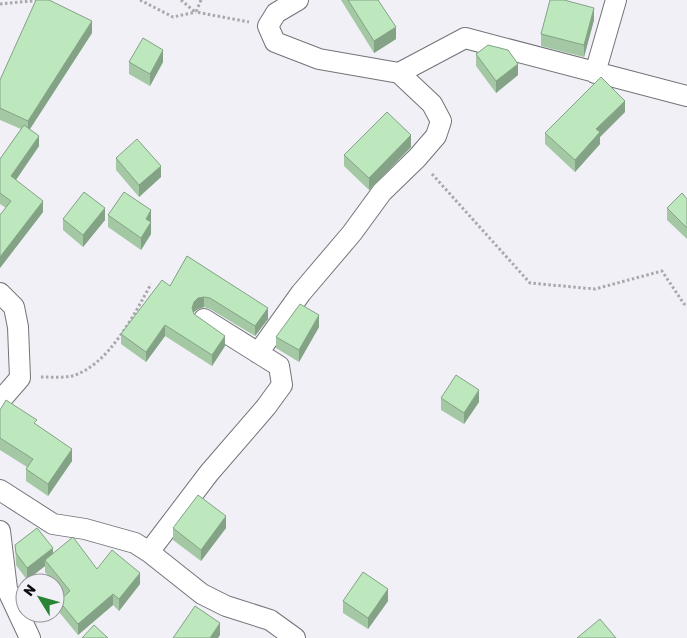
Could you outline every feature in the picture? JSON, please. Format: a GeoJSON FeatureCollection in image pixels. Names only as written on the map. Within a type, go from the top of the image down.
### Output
{"type":"FeatureCollection","features":[{"type":"Feature","properties":{"kind":"street"},"geometry":{"type":"LineString","coordinates":[[258,353],[301,293],[352,233],[382,192],[417,158],[436,136],[441,121],[432,104],[399,73],[319,60],[276,42],[268,26],[276,13],[298,0]]}},
{"type":"Feature","properties":{"kind":"street"},"geometry":{"type":"LineString","coordinates":[[595,73],[616,0]]}},
{"type":"Feature","properties":{"kind":"street"},"geometry":{"type":"LineString","coordinates":[[399,73],[465,38],[687,96]]}},
{"type":"Feature","properties":{"kind":"street"},"geometry":{"type":"LineString","coordinates":[[0,293],[14,307],[18,326],[20,378],[0,401]]}},
{"type":"Feature","properties":{"kind":"street"},"geometry":{"type":"LineString","coordinates":[[149,552],[208,473],[266,407],[282,385],[278,366],[204,319]]}},
{"type":"Feature","properties":{"kind":"street"},"geometry":{"type":"LineString","coordinates":[[0,490],[53,524],[135,543],[202,594],[226,606],[270,620],[295,638]]}},
{"type":"Feature","properties":{"kind":"street"},"geometry":{"type":"LineString","coordinates":[[0,531],[7,590],[30,638]]}},
{"type":"Feature","properties":{"kind":"path"},"geometry":{"type":"LineString","coordinates":[[0,4],[42,0]]}},
{"type":"Feature","properties":{"kind":"path"},"geometry":{"type":"LineString","coordinates":[[140,0],[173,17],[196,12],[268,26]]}},
{"type":"Feature","properties":{"kind":"path"},"geometry":{"type":"LineString","coordinates":[[181,0],[196,12]]}},
{"type":"Feature","properties":{"kind":"path"},"geometry":{"type":"LineString","coordinates":[[196,12],[201,0]]}},
{"type":"Feature","properties":{"kind":"path"},"geometry":{"type":"LineString","coordinates":[[417,158],[530,283],[594,289],[662,271],[684,304],[687,304]]}},
{"type":"Feature","properties":{"kind":"path"},"geometry":{"type":"LineString","coordinates":[[20,378],[72,376],[91,366],[111,348],[136,312],[151,284]]}},
{"type":"Feature","properties":{"kind":"building"},"geometry":{"type":"Polygon","coordinates":[[[36,0],[49,0],[92,21],[28,121],[0,108],[0,80],[36,0]]]}},
{"type":"Feature","properties":{"kind":"building"},"geometry":{"type":"Polygon","coordinates":[[[348,0],[378,0],[396,27],[374,41],[348,0]]]}},
{"type":"Feature","properties":{"kind":"building"},"geometry":{"type":"Polygon","coordinates":[[[550,0],[564,0],[594,8],[584,45],[541,34],[550,0]]]}},
{"type":"Feature","properties":{"kind":"building"},"geometry":{"type":"Polygon","coordinates":[[[143,38],[163,50],[150,74],[129,62],[143,38]]]}},
{"type":"Feature","properties":{"kind":"building"},"geometry":{"type":"Polygon","coordinates":[[[488,45],[508,50],[518,64],[496,81],[476,54],[488,45]]]}},
{"type":"Feature","properties":{"kind":"building"},"geometry":{"type":"Polygon","coordinates":[[[601,77],[625,101],[596,129],[600,132],[575,160],[545,133],[601,77]]]}},
{"type":"Feature","properties":{"kind":"building"},"geometry":{"type":"Polygon","coordinates":[[[387,112],[411,135],[369,178],[344,155],[387,112]]]}},
{"type":"Feature","properties":{"kind":"building"},"geometry":{"type":"Polygon","coordinates":[[[24,125],[39,136],[11,176],[43,201],[0,257],[0,215],[11,201],[0,193],[0,159],[24,125]]]}},
{"type":"Feature","properties":{"kind":"building"},"geometry":{"type":"Polygon","coordinates":[[[137,139],[161,166],[139,185],[116,158],[137,139]]]}},
{"type":"Feature","properties":{"kind":"building"},"geometry":{"type":"Polygon","coordinates":[[[84,192],[105,208],[83,235],[63,219],[84,192]]]}},
{"type":"Feature","properties":{"kind":"building"},"geometry":{"type":"Polygon","coordinates":[[[124,192],[151,210],[146,219],[151,222],[141,238],[108,215],[124,192]]]}},
{"type":"Feature","properties":{"kind":"building"},"geometry":{"type":"Polygon","coordinates":[[[682,193],[687,199],[687,228],[667,208],[682,193]]]}},
{"type":"Feature","properties":{"kind":"building"},"geometry":{"type":"Polygon","coordinates":[[[187,256],[268,308],[255,326],[210,298],[198,298],[192,308],[194,314],[225,336],[212,355],[165,325],[146,352],[121,334],[162,280],[170,286],[187,256]]]}},
{"type":"Feature","properties":{"kind":"building"},"geometry":{"type":"Polygon","coordinates":[[[300,304],[319,315],[299,350],[276,337],[300,304]]]}},
{"type":"Feature","properties":{"kind":"building"},"geometry":{"type":"Polygon","coordinates":[[[456,375],[479,390],[464,413],[441,398],[456,375]]]}},
{"type":"Feature","properties":{"kind":"building"},"geometry":{"type":"Polygon","coordinates":[[[6,400],[37,420],[34,423],[72,449],[48,484],[26,469],[33,459],[0,438],[0,410],[6,400]]]}},
{"type":"Feature","properties":{"kind":"building"},"geometry":{"type":"Polygon","coordinates":[[[198,495],[226,516],[201,550],[173,528],[198,495]]]}},
{"type":"Feature","properties":{"kind":"building"},"geometry":{"type":"Polygon","coordinates":[[[37,528],[53,548],[27,568],[16,553],[15,545],[37,528]]]}},
{"type":"Feature","properties":{"kind":"building"},"geometry":{"type":"Polygon","coordinates":[[[73,537],[97,569],[112,550],[140,573],[119,599],[113,594],[78,624],[65,608],[65,596],[70,591],[65,585],[65,573],[55,573],[45,560],[73,537]]]}},
{"type":"Feature","properties":{"kind":"building"},"geometry":{"type":"Polygon","coordinates":[[[363,572],[388,589],[368,618],[343,601],[363,572]]]}},
{"type":"Feature","properties":{"kind":"building"},"geometry":{"type":"Polygon","coordinates":[[[195,606],[220,623],[210,638],[173,638],[195,606]]]}},
{"type":"Feature","properties":{"kind":"building"},"geometry":{"type":"Polygon","coordinates":[[[600,619],[616,638],[577,638],[600,619]]]}},
{"type":"Feature","properties":{"kind":"building"},"geometry":{"type":"Polygon","coordinates":[[[94,625],[108,638],[82,638],[94,625]]]}}]}
